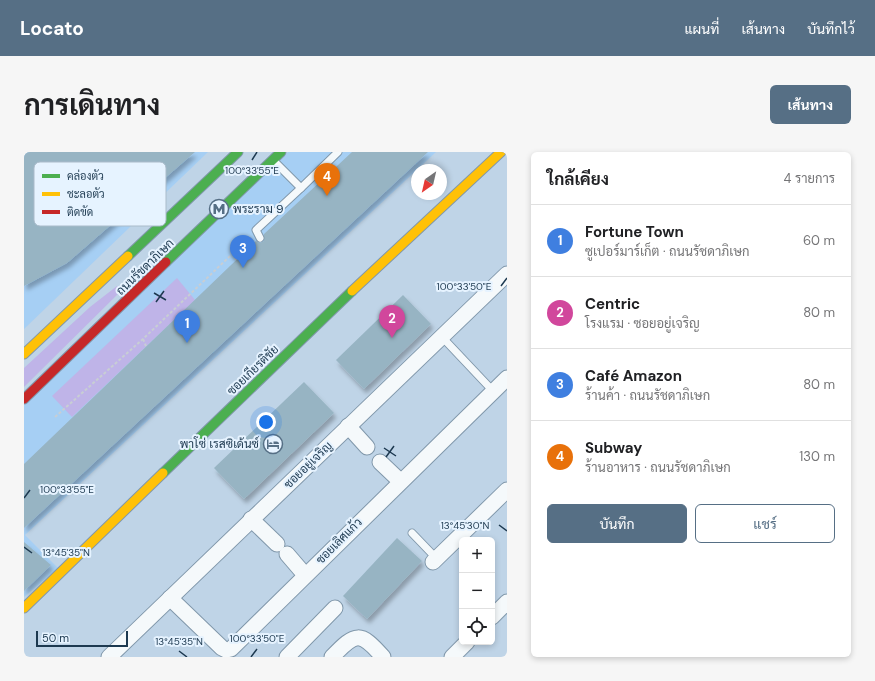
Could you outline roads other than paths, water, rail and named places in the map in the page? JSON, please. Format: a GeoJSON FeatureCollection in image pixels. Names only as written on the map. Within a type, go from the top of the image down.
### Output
{"type":"FeatureCollection","features":[{"type":"Feature","properties":{"kind":"main road","name":"ถนนรัชดาภิเษก"},"geometry":{"type":"LineString","coordinates":[[166,220],[238,152]]}},
{"type":"Feature","properties":{"kind":"main road","name":"ถนนรัชดาภิเษก"},"geometry":{"type":"LineString","coordinates":[[24,399],[281,152]]}},
{"type":"Feature","properties":{"kind":"main road","name":"ซอยเกียรติชัย"},"geometry":{"type":"LineString","coordinates":[[24,608],[333,308],[501,152]]}},
{"type":"Feature","properties":{"kind":"main road"},"geometry":{"type":"LineString","coordinates":[[193,195],[204,195]]}},
{"type":"Feature","properties":{"kind":"main road"},"geometry":{"type":"LineString","coordinates":[[213,204],[216,216]]}},
{"type":"Feature","properties":{"kind":"main road","name":"ถนนรัชดาภิเษก"},"geometry":{"type":"LineString","coordinates":[[24,354],[160,226]]}},
{"type":"Feature","properties":{"kind":"street","name":"ซอยอยู่เจริญ"},"geometry":{"type":"LineString","coordinates":[[117,654],[170,598],[251,519],[507,274]]}},
{"type":"Feature","properties":{"kind":"street","name":"ซอยเลิศแก้ว"},"geometry":{"type":"LineString","coordinates":[[170,598],[222,648],[226,650],[231,649],[400,480],[507,378]]}},
{"type":"Feature","properties":{"kind":"street"},"geometry":{"type":"LineString","coordinates":[[348,426],[367,447]]}},
{"type":"Feature","properties":{"kind":"street"},"geometry":{"type":"LineString","coordinates":[[380,462],[400,480]]}},
{"type":"Feature","properties":{"kind":"street"},"geometry":{"type":"LineString","coordinates":[[435,560],[507,490]]}},
{"type":"Feature","properties":{"kind":"street"},"geometry":{"type":"LineString","coordinates":[[251,519],[282,549],[305,575]]}},
{"type":"Feature","properties":{"kind":"street"},"geometry":{"type":"LineString","coordinates":[[495,614],[507,602]]}},
{"type":"Feature","properties":{"kind":"street"},"geometry":{"type":"LineString","coordinates":[[287,657],[335,608]]}},
{"type":"Feature","properties":{"kind":"street"},"geometry":{"type":"LineString","coordinates":[[332,657],[349,640],[356,638],[370,642],[383,657]]}},
{"type":"Feature","properties":{"kind":"street"},"geometry":{"type":"LineString","coordinates":[[452,657],[464,645]]}},
{"type":"Feature","properties":{"kind":"lane"},"geometry":{"type":"LineString","coordinates":[[260,238],[256,230],[338,152]]}},
{"type":"Feature","properties":{"kind":"lane"},"geometry":{"type":"LineString","coordinates":[[273,160],[301,188]]}},
{"type":"Feature","properties":{"kind":"lane"},"geometry":{"type":"LineString","coordinates":[[442,337],[493,391]]}},
{"type":"Feature","properties":{"kind":"lane"},"geometry":{"type":"LineString","coordinates":[[412,533],[435,560]]}},
{"type":"Feature","properties":{"kind":"place","name":"Subway"},"geometry":{"type":"Point","coordinates":[327,196]}},
{"type":"Feature","properties":{"kind":"place","name":"พระราม 9"},"geometry":{"type":"Point","coordinates":[219,209]}},
{"type":"Feature","properties":{"kind":"place","name":"Café Amazon"},"geometry":{"type":"Point","coordinates":[243,268]}},
{"type":"Feature","properties":{"kind":"place","name":"Centric"},"geometry":{"type":"Point","coordinates":[392,338]}},
{"type":"Feature","properties":{"kind":"place","name":"Fortune Town"},"geometry":{"type":"Point","coordinates":[187,343]}},
{"type":"Feature","properties":{"kind":"place","name":"พาโซ่ เรสซิเด้นซ์"},"geometry":{"type":"Point","coordinates":[273,444]}}]}
